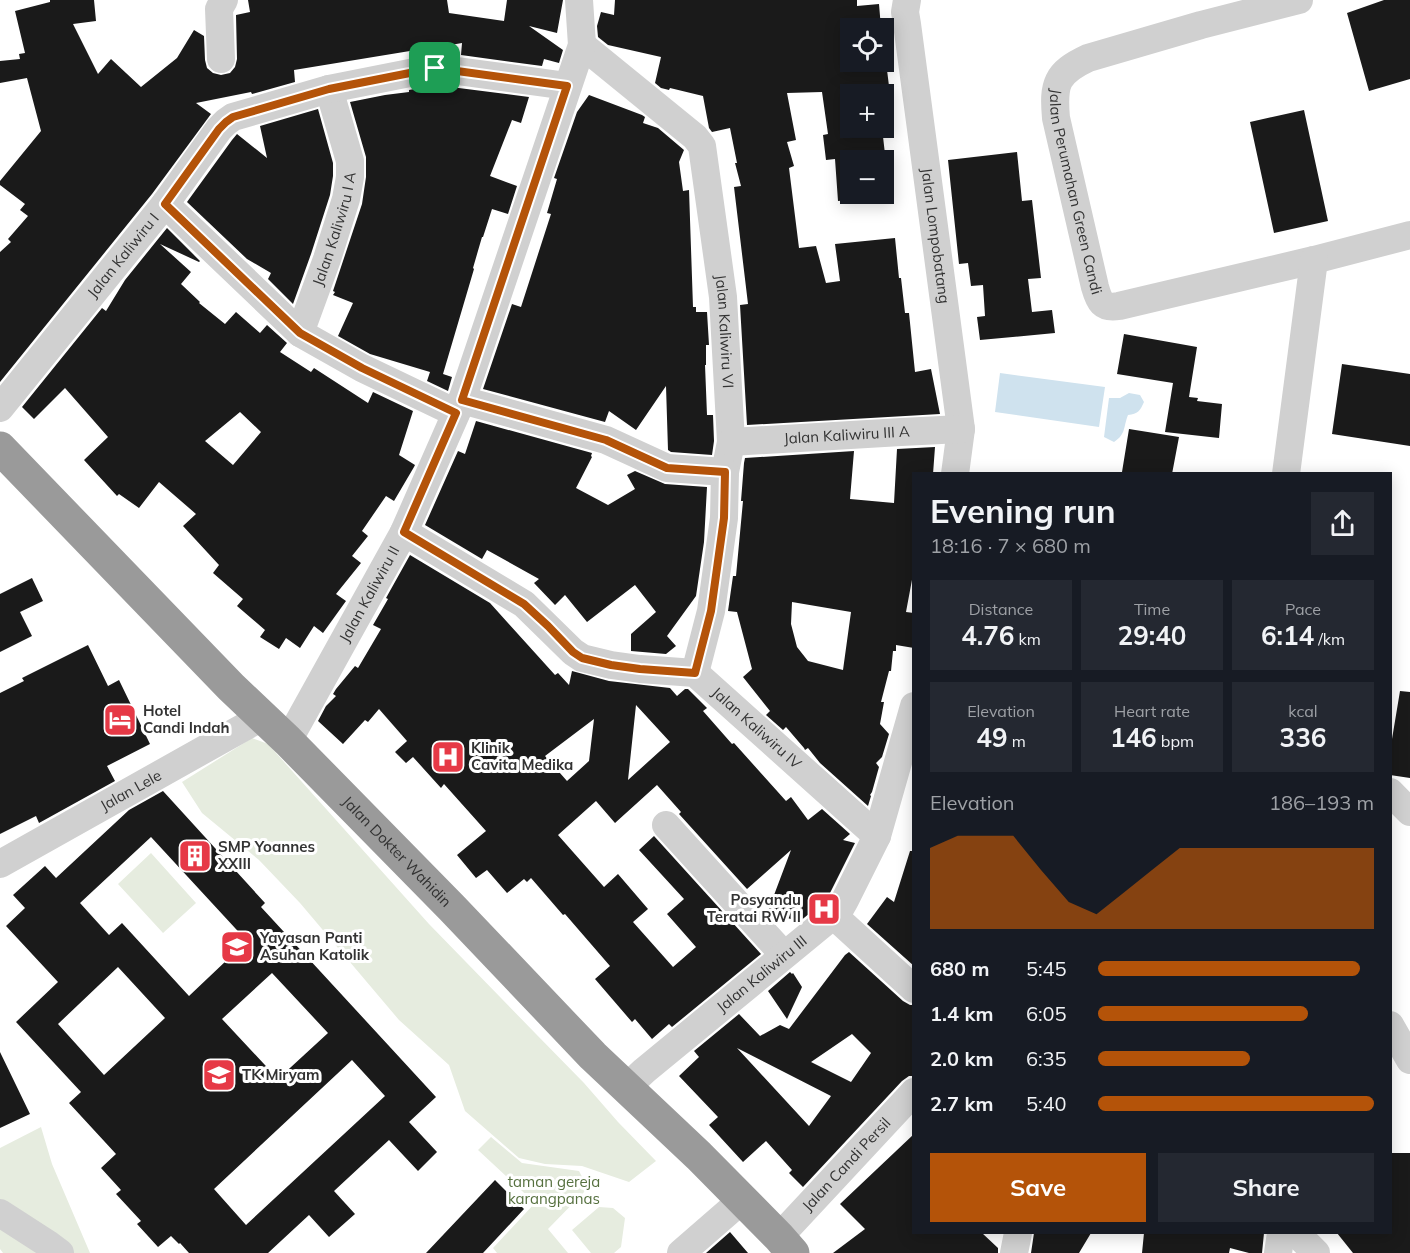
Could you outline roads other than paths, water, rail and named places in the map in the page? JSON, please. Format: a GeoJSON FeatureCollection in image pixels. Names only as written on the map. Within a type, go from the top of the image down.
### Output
{"type":"FeatureCollection","features":[{"type":"Feature","properties":{"kind":"highway","name":"Jalan Dokter Wahidin"},"geometry":{"type":"LineString","coordinates":[[0,448],[231,687],[288,741],[452,908],[593,1056],[699,1156],[786,1245]]}},
{"type":"Feature","properties":{"kind":"street"},"geometry":{"type":"LineString","coordinates":[[221,59],[219,9],[224,0]]}},
{"type":"Feature","properties":{"kind":"street","name":"Jalan Kaliwiru II"},"geometry":{"type":"LineString","coordinates":[[288,741],[404,532],[459,406],[582,45],[579,0]]}},
{"type":"Feature","properties":{"kind":"street","name":"Jalan Lompobatang"},"geometry":{"type":"LineString","coordinates":[[907,0],[905,12],[961,429],[955,472]]}},
{"type":"Feature","properties":{"kind":"street","name":"Jalan Perumahan Green Candi"},"geometry":{"type":"LineString","coordinates":[[1299,0],[1201,25],[1089,58],[1062,76],[1057,84],[1056,118],[1100,302],[1105,306],[1119,306],[1410,235]]}},
{"type":"Feature","properties":{"kind":"street","name":"Jalan Kaliwiru VI"},"geometry":{"type":"LineString","coordinates":[[582,45],[695,137],[702,146],[723,297],[731,442],[725,472],[724,518],[711,611],[695,673]]}},
{"type":"Feature","properties":{"kind":"street","name":"Jalan Kaliwiru I"},"geometry":{"type":"LineString","coordinates":[[0,408],[165,204],[226,122],[233,117],[329,89],[435,68],[567,86]]}},
{"type":"Feature","properties":{"kind":"street","name":"Jalan Kaliwiru I A"},"geometry":{"type":"LineString","coordinates":[[300,333],[327,259],[346,199],[350,177],[350,161],[329,89]]}},
{"type":"Feature","properties":{"kind":"street"},"geometry":{"type":"LineString","coordinates":[[165,204],[300,333],[362,368],[459,406],[606,440],[667,468],[725,472]]}},
{"type":"Feature","properties":{"kind":"street"},"geometry":{"type":"LineString","coordinates":[[1286,472],[1314,260]]}},
{"type":"Feature","properties":{"kind":"street","name":"Jalan Kaliwiru III A"},"geometry":{"type":"LineString","coordinates":[[731,442],[961,429]]}},
{"type":"Feature","properties":{"kind":"street"},"geometry":{"type":"LineString","coordinates":[[404,532],[524,604],[582,658],[640,669],[695,673]]}},
{"type":"Feature","properties":{"kind":"street","name":"Jalan Kaliwiru IV"},"geometry":{"type":"LineString","coordinates":[[695,673],[877,836]]}},
{"type":"Feature","properties":{"kind":"street","name":"Jalan Kaliwiru III"},"geometry":{"type":"LineString","coordinates":[[627,1087],[841,907],[877,836],[912,713]]}},
{"type":"Feature","properties":{"kind":"street","name":"Jalan Lele"},"geometry":{"type":"LineString","coordinates":[[0,864],[262,717]]}},
{"type":"Feature","properties":{"kind":"street"},"geometry":{"type":"LineString","coordinates":[[1392,794],[1410,812]]}},
{"type":"Feature","properties":{"kind":"street"},"geometry":{"type":"LineString","coordinates":[[666,825],[784,955]]}},
{"type":"Feature","properties":{"kind":"street"},"geometry":{"type":"LineString","coordinates":[[833,915],[912,987]]}},
{"type":"Feature","properties":{"kind":"street"},"geometry":{"type":"LineString","coordinates":[[1392,1028],[1410,1060]]}},
{"type":"Feature","properties":{"kind":"street","name":"Jalan Candi Persil"},"geometry":{"type":"LineString","coordinates":[[786,1245],[912,1094]]}},
{"type":"Feature","properties":{"kind":"street"},"geometry":{"type":"LineString","coordinates":[[681,1253],[742,1200]]}},
{"type":"Feature","properties":{"kind":"street"},"geometry":{"type":"LineString","coordinates":[[0,1213],[60,1253]]}},
{"type":"Feature","properties":{"kind":"street"},"geometry":{"type":"LineString","coordinates":[[1014,1253],[1018,1234]]}},
{"type":"Feature","properties":{"kind":"street"},"geometry":{"type":"LineString","coordinates":[[1278,1253],[1281,1234]]}},
{"type":"Feature","properties":{"kind":"street"},"geometry":{"type":"LineString","coordinates":[[1297,1234],[1316,1253]]}},
{"type":"Feature","properties":{"kind":"water"},"geometry":{"type":"Polygon","coordinates":[[[1000,373],[1105,387],[1099,427],[995,412],[1000,373]]]}},
{"type":"Feature","properties":{"kind":"water"},"geometry":{"type":"Polygon","coordinates":[[[1129,393],[1140,395],[1144,402],[1138,412],[1128,415],[1122,433],[1114,442],[1104,437],[1109,398],[1120,398],[1129,393]]]}},
{"type":"Feature","properties":{"kind":"place","name":"Hotel Candi Indah"},"geometry":{"type":"Point","coordinates":[120,720]}},
{"type":"Feature","properties":{"kind":"place","name":"Klinik Cavita Medika"},"geometry":{"type":"Point","coordinates":[448,757]}},
{"type":"Feature","properties":{"kind":"place","name":"SMP Yoannes XXIII"},"geometry":{"type":"Point","coordinates":[195,856]}},
{"type":"Feature","properties":{"kind":"place","name":"Posyandu Teratai RW II"},"geometry":{"type":"Point","coordinates":[824,909]}},
{"type":"Feature","properties":{"kind":"place","name":"Yayasan Panti Asuhan Katolik"},"geometry":{"type":"Point","coordinates":[237,947]}},
{"type":"Feature","properties":{"kind":"place","name":"TK Miryam"},"geometry":{"type":"Point","coordinates":[219,1075]}},
{"type":"Feature","properties":{"kind":"park label","name":"taman gereja karangpanas"},"geometry":{"type":"Point","coordinates":[554,1190]}}]}
